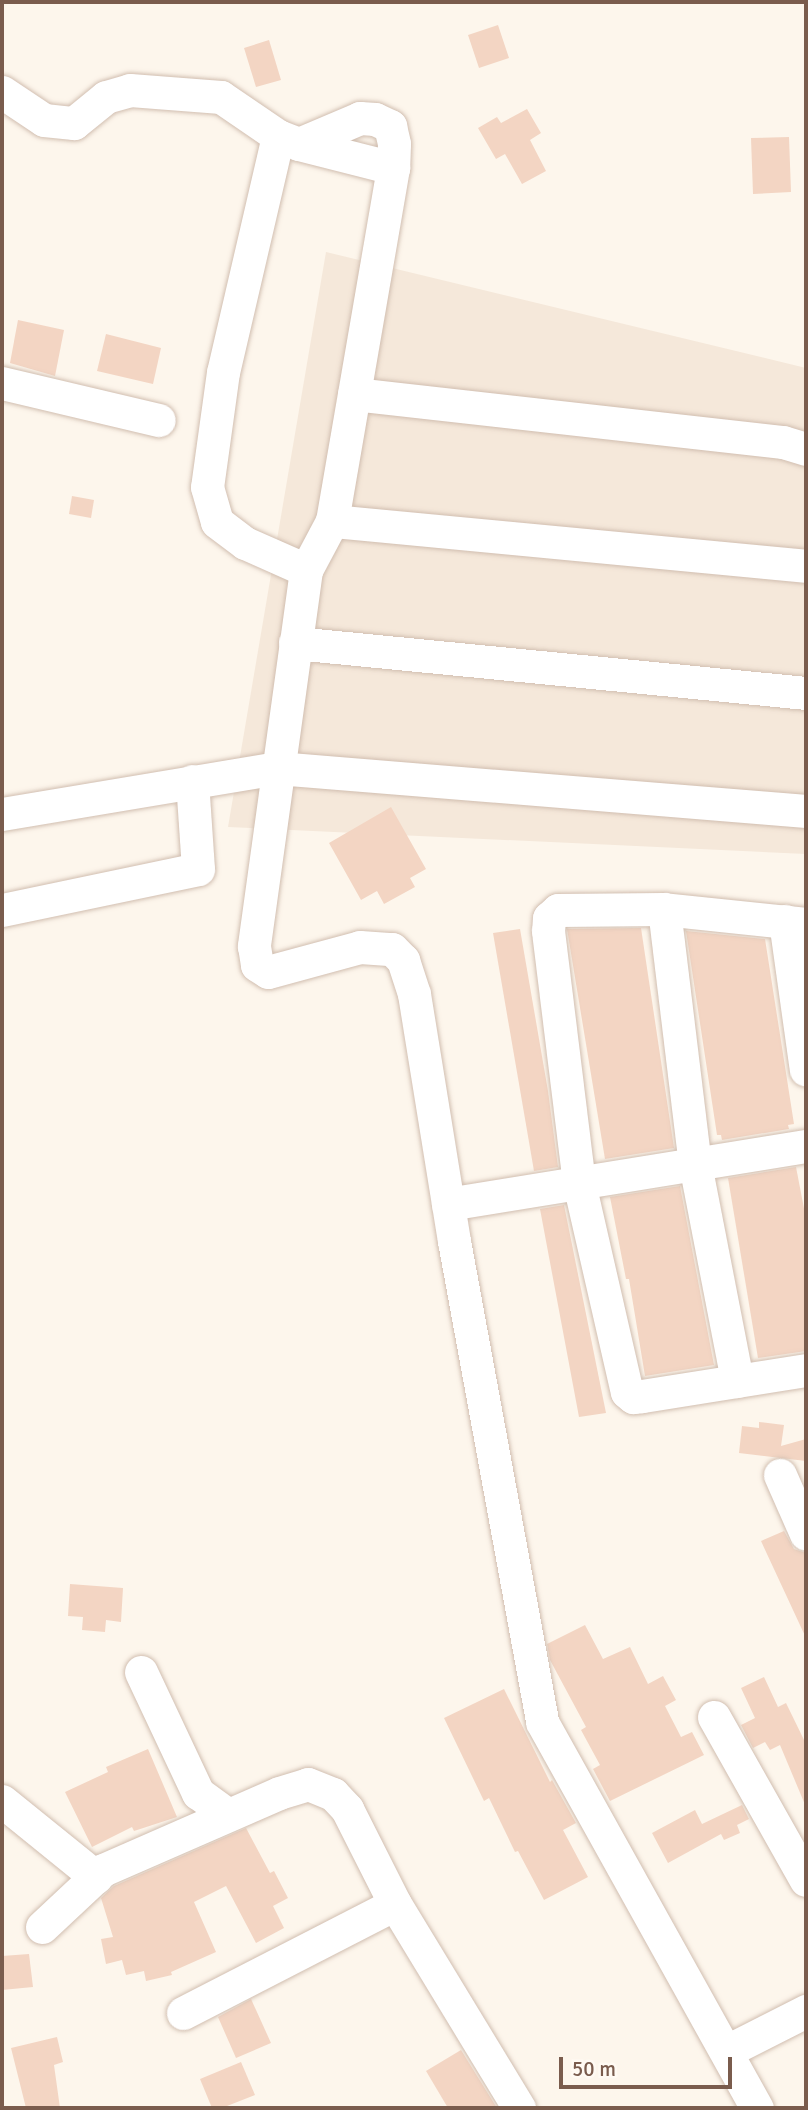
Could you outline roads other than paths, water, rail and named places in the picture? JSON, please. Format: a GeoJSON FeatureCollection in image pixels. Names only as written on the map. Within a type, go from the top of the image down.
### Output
{"type":"FeatureCollection","features":[{"type":"Feature","properties":{"kind":"street"},"geometry":{"type":"LineString","coordinates":[[2,92],[44,120],[74,123],[106,97],[130,90],[221,97],[288,140],[360,118],[375,119],[390,127],[394,144],[393,168],[332,522],[306,570],[254,946],[257,965],[268,972],[360,947],[392,949],[403,960],[414,994],[448,1204],[542,1722],[757,2108]]}},
{"type":"Feature","properties":{"kind":"street"},"geometry":{"type":"LineString","coordinates":[[288,140],[223,372],[207,487],[217,522],[244,543],[306,570]]}},
{"type":"Feature","properties":{"kind":"street"},"geometry":{"type":"LineString","coordinates":[[2,383],[159,420]]}},
{"type":"Feature","properties":{"kind":"street"},"geometry":{"type":"LineString","coordinates":[[354,394],[783,443],[806,449]]}},
{"type":"Feature","properties":{"kind":"street"},"geometry":{"type":"LineString","coordinates":[[332,522],[806,566]]}},
{"type":"Feature","properties":{"kind":"street"},"geometry":{"type":"LineString","coordinates":[[295,643],[806,693]]}},
{"type":"Feature","properties":{"kind":"street"},"geometry":{"type":"LineString","coordinates":[[2,814],[277,768],[806,811]]}},
{"type":"Feature","properties":{"kind":"street"},"geometry":{"type":"LineString","coordinates":[[2,910],[198,869],[192,781]]}},
{"type":"Feature","properties":{"kind":"street"},"geometry":{"type":"LineString","coordinates":[[664,909],[695,1164],[737,1381]]}},
{"type":"Feature","properties":{"kind":"street"},"geometry":{"type":"LineString","coordinates":[[806,1070],[796,923],[664,909],[558,910],[549,918],[550,953],[579,1183],[627,1392],[633,1397],[642,1396],[806,1370]]}},
{"type":"Feature","properties":{"kind":"street"},"geometry":{"type":"LineString","coordinates":[[448,1204],[806,1146]]}},
{"type":"Feature","properties":{"kind":"street"},"geometry":{"type":"LineString","coordinates":[[780,1475],[806,1534]]}},
{"type":"Feature","properties":{"kind":"street"},"geometry":{"type":"LineString","coordinates":[[141,1672],[198,1793],[228,1815]]}},
{"type":"Feature","properties":{"kind":"street"},"geometry":{"type":"LineString","coordinates":[[715,1717],[806,1880]]}},
{"type":"Feature","properties":{"kind":"street"},"geometry":{"type":"LineString","coordinates":[[42,1927],[103,1870],[279,1793],[308,1784],[333,1794],[347,1809],[395,1903],[519,2108]]}},
{"type":"Feature","properties":{"kind":"street"},"geometry":{"type":"LineString","coordinates":[[2,1801],[96,1877]]}},
{"type":"Feature","properties":{"kind":"street"},"geometry":{"type":"LineString","coordinates":[[183,2013],[395,1903]]}},
{"type":"Feature","properties":{"kind":"street"},"geometry":{"type":"LineString","coordinates":[[727,2051],[806,2011]]}}]}
